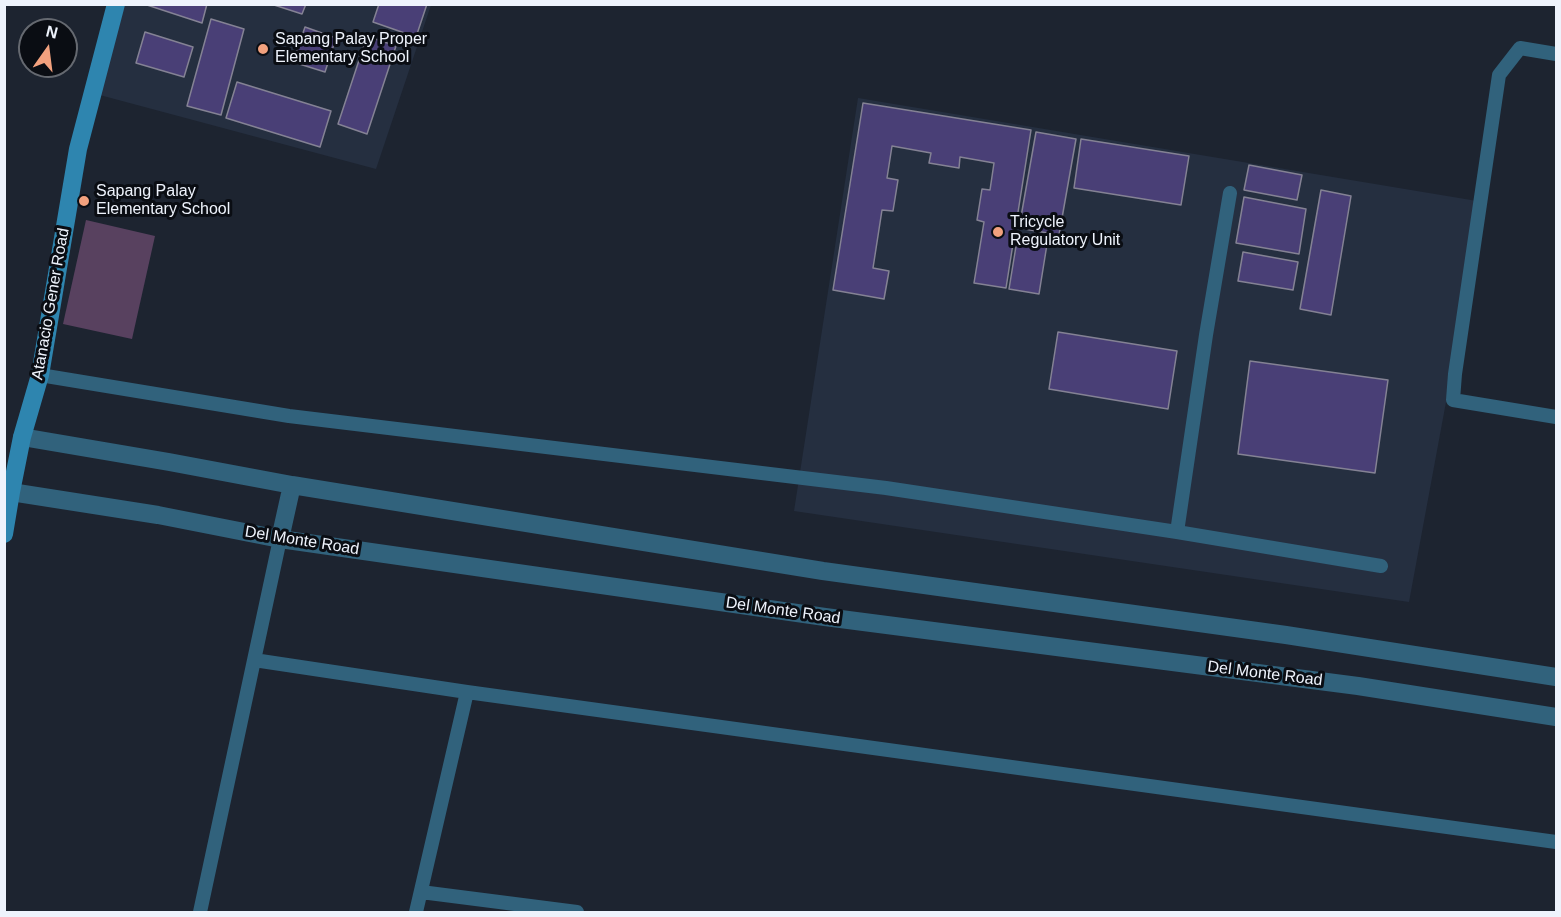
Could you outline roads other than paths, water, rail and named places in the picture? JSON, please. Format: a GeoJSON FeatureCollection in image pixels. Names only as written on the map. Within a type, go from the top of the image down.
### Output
{"type":"FeatureCollection","features":[{"type":"Feature","properties":{"kind":"main road","name":"Atanacio Gener Road"},"geometry":{"type":"LineString","coordinates":[[4,534],[22,437],[40,375],[78,149],[116,4]]}},
{"type":"Feature","properties":{"kind":"street"},"geometry":{"type":"LineString","coordinates":[[22,437],[292,485],[823,571],[1286,634],[1557,677]]}},
{"type":"Feature","properties":{"kind":"street"},"geometry":{"type":"LineString","coordinates":[[280,539],[292,485]]}},
{"type":"Feature","properties":{"kind":"street","name":"Del Monte Road"},"geometry":{"type":"LineString","coordinates":[[11,492],[158,515],[280,539],[825,617],[1346,685],[1557,717]]}},
{"type":"Feature","properties":{"kind":"lane"},"geometry":{"type":"LineString","coordinates":[[1557,54],[1520,48],[1498,75],[1453,400],[1557,417]]}},
{"type":"Feature","properties":{"kind":"lane"},"geometry":{"type":"LineString","coordinates":[[1177,532],[1230,193]]}},
{"type":"Feature","properties":{"kind":"lane"},"geometry":{"type":"LineString","coordinates":[[40,375],[289,416],[886,488],[1177,532],[1381,566]]}},
{"type":"Feature","properties":{"kind":"lane"},"geometry":{"type":"LineString","coordinates":[[200,912],[280,539]]}},
{"type":"Feature","properties":{"kind":"lane"},"geometry":{"type":"LineString","coordinates":[[254,660],[467,692],[1557,842]]}},
{"type":"Feature","properties":{"kind":"lane"},"geometry":{"type":"LineString","coordinates":[[416,912],[467,692]]}},
{"type":"Feature","properties":{"kind":"lane"},"geometry":{"type":"LineString","coordinates":[[421,892],[577,912]]}},
{"type":"Feature","properties":{"kind":"place","name":"Sapang Palay Proper Elementary School"},"geometry":{"type":"Point","coordinates":[263,49]}},
{"type":"Feature","properties":{"kind":"place","name":"Sapang Palay Elementary School"},"geometry":{"type":"Point","coordinates":[84,201]}},
{"type":"Feature","properties":{"kind":"place","name":"Tricycle Regulatory Unit"},"geometry":{"type":"Point","coordinates":[998,232]}}]}
